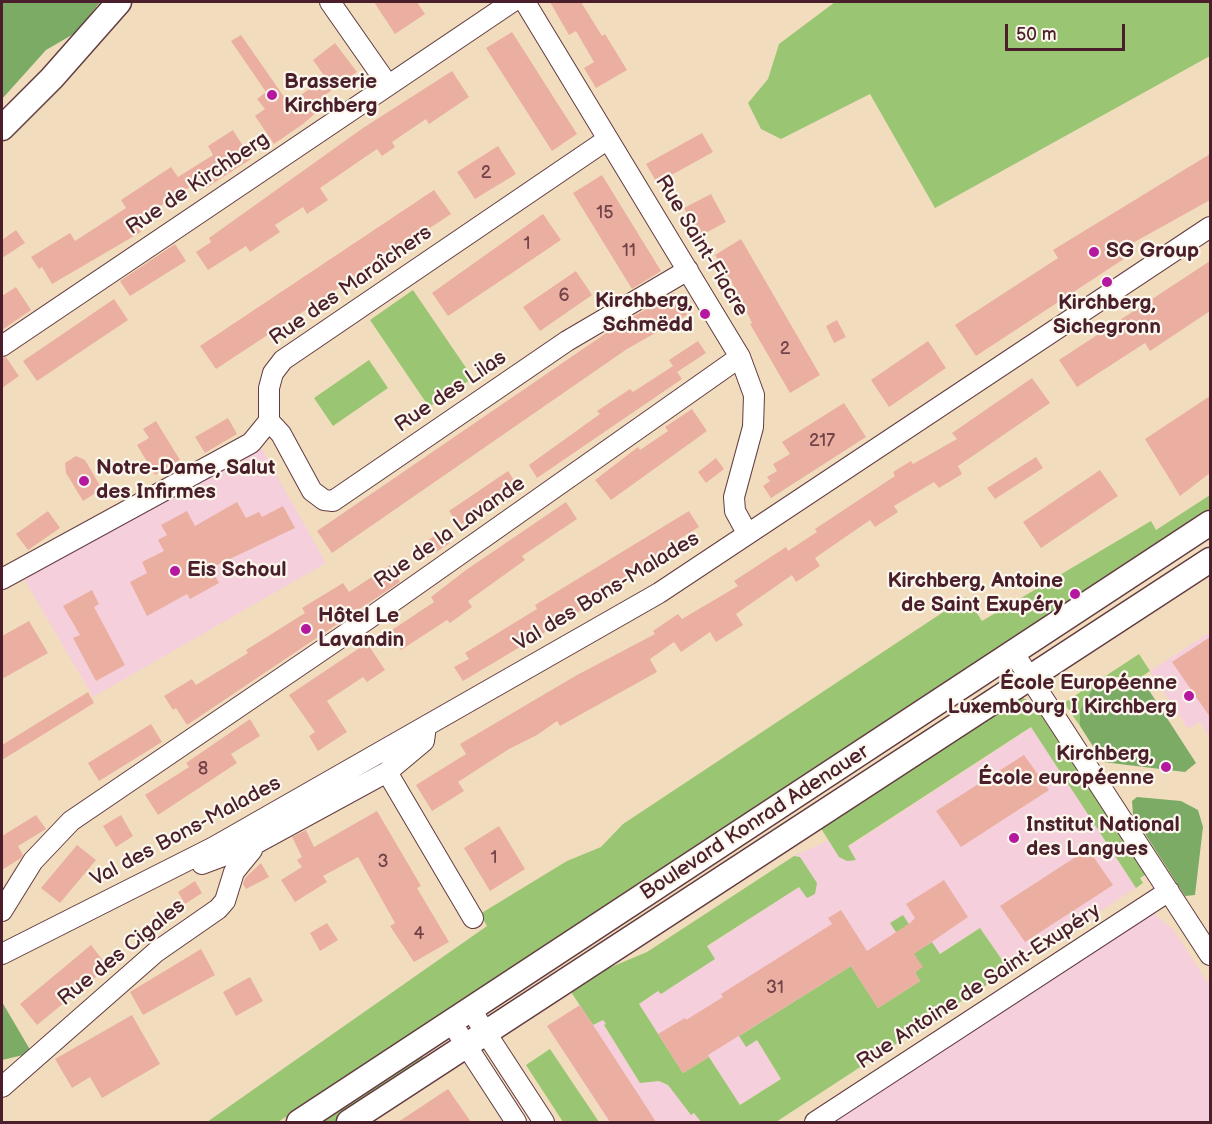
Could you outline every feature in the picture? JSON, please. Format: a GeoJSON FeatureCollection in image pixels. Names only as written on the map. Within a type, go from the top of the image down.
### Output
{"type":"FeatureCollection","features":[{"type":"Feature","properties":{"kind":"main road"},"geometry":{"type":"LineString","coordinates":[[2,128],[52,78],[119,2]]}},
{"type":"Feature","properties":{"kind":"main road","name":"Boulevard Konrad Adenauer"},"geometry":{"type":"LineString","coordinates":[[299,1122],[1210,523]]}},
{"type":"Feature","properties":{"kind":"main road","name":"Boulevard Konrad Adenauer"},"geometry":{"type":"LineString","coordinates":[[349,1122],[1210,560]]}},
{"type":"Feature","properties":{"kind":"street"},"geometry":{"type":"LineString","coordinates":[[330,2],[388,85]]}},
{"type":"Feature","properties":{"kind":"street","name":"Rue de Kirchberg"},"geometry":{"type":"LineString","coordinates":[[2,346],[512,2]]}},
{"type":"Feature","properties":{"kind":"street","name":"Rue Saint-Fiacre"},"geometry":{"type":"LineString","coordinates":[[525,2],[740,357],[754,394],[753,427],[734,497],[735,511],[747,532]]}},
{"type":"Feature","properties":{"kind":"street","name":"Rue des Maraîchers"},"geometry":{"type":"LineString","coordinates":[[269,421],[269,388],[273,373],[284,360],[608,139]]}},
{"type":"Feature","properties":{"kind":"street","name":"Val des Bons-Malades"},"geometry":{"type":"LineString","coordinates":[[2,954],[233,836],[660,593],[747,532],[1210,227]]}},
{"type":"Feature","properties":{"kind":"street","name":"Rue des Lilas"},"geometry":{"type":"LineString","coordinates":[[269,421],[281,434],[312,490],[324,500],[333,501],[567,341],[688,270]]}},
{"type":"Feature","properties":{"kind":"street","name":"Rue de la Lavande"},"geometry":{"type":"LineString","coordinates":[[2,911],[33,861],[71,821],[368,620],[740,357]]}},
{"type":"Feature","properties":{"kind":"street"},"geometry":{"type":"LineString","coordinates":[[2,579],[252,443],[269,421]]}},
{"type":"Feature","properties":{"kind":"street"},"geometry":{"type":"LineString","coordinates":[[1013,652],[1210,956]]}},
{"type":"Feature","properties":{"kind":"street","name":"Rue des Cigales"},"geometry":{"type":"LineString","coordinates":[[167,871],[209,863],[252,845],[387,772],[424,741],[426,726]]}},
{"type":"Feature","properties":{"kind":"street"},"geometry":{"type":"LineString","coordinates":[[387,772],[473,918]]}},
{"type":"Feature","properties":{"kind":"street","name":"Rue des Cigales"},"geometry":{"type":"LineString","coordinates":[[2,1087],[156,952],[218,909],[225,901],[234,872],[252,850],[252,845]]}},
{"type":"Feature","properties":{"kind":"street","name":"Rue Antoine de Saint-Exupéry"},"geometry":{"type":"LineString","coordinates":[[815,1122],[1169,891]]}},
{"type":"Feature","properties":{"kind":"street"},"geometry":{"type":"LineString","coordinates":[[461,1016],[476,1040],[516,1122]]}},
{"type":"Feature","properties":{"kind":"street"},"geometry":{"type":"LineString","coordinates":[[476,1040],[544,1122]]}},
{"type":"Feature","properties":{"kind":"shaded area","name":"Eis Schoul"},"geometry":{"type":"Polygon","coordinates":[[[262,449],[326,563],[93,697],[24,579],[262,449]]]}},
{"type":"Feature","properties":{"kind":"shaded area","name":"École Européenne Luxembourg I Kirchberg"},"geometry":{"type":"Polygon","coordinates":[[[1210,632],[1210,738],[1200,722],[1188,729],[1150,671],[1210,632]]]}},
{"type":"Feature","properties":{"kind":"shaded area"},"geometry":{"type":"Polygon","coordinates":[[[1032,727],[1136,888],[1009,970],[980,928],[939,954],[924,948],[902,915],[899,930],[923,967],[920,981],[878,1008],[739,1035],[746,1047],[757,1040],[781,1079],[740,1105],[709,1057],[683,1073],[639,1004],[658,991],[661,994],[715,959],[707,947],[800,886],[807,898],[800,857],[794,856],[829,840],[840,857],[856,860],[848,847],[1032,727]]]}},
{"type":"Feature","properties":{"kind":"shaded area"},"geometry":{"type":"Polygon","coordinates":[[[1153,913],[1173,929],[1210,986],[1210,1122],[831,1122],[1153,913]]]}},
{"type":"Feature","properties":{"kind":"shaded area"},"geometry":{"type":"Polygon","coordinates":[[[580,1005],[593,1025],[603,1019],[606,1024],[604,1026],[640,1083],[659,1081],[668,1085],[691,1114],[694,1112],[701,1122],[609,1122],[547,1026],[580,1005]]]}},
{"type":"Feature","properties":{"kind":"green space"},"geometry":{"type":"Polygon","coordinates":[[[2,2],[100,2],[77,32],[46,50],[2,99],[2,2]]]}},
{"type":"Feature","properties":{"kind":"green space"},"geometry":{"type":"Polygon","coordinates":[[[835,2],[1210,2],[1210,56],[935,208],[870,94],[781,139],[761,129],[748,103],[768,79],[779,44],[835,2]]]}},
{"type":"Feature","properties":{"kind":"green space"},"geometry":{"type":"Polygon","coordinates":[[[413,290],[473,378],[429,407],[370,320],[413,290]]]}},
{"type":"Feature","properties":{"kind":"green space"},"geometry":{"type":"Polygon","coordinates":[[[369,360],[388,388],[333,426],[314,398],[369,360]]]}},
{"type":"Feature","properties":{"kind":"green space"},"geometry":{"type":"Polygon","coordinates":[[[1210,495],[1210,510],[278,1122],[207,1122],[487,926],[480,914],[567,861],[601,847],[623,824],[966,597],[982,621],[1151,521],[1156,530],[1210,495]]]}},
{"type":"Feature","properties":{"kind":"green space"},"geometry":{"type":"Polygon","coordinates":[[[1139,654],[1150,671],[1141,677],[1104,677],[1139,654]]]}},
{"type":"Feature","properties":{"kind":"green space"},"geometry":{"type":"Polygon","coordinates":[[[1097,681],[1080,710],[1080,726],[1064,703],[1097,681]]]}},
{"type":"Feature","properties":{"kind":"green space"},"geometry":{"type":"Polygon","coordinates":[[[1097,681],[1143,681],[1196,763],[1185,772],[1103,762],[1080,726],[1080,710],[1097,681]]]}},
{"type":"Feature","properties":{"kind":"green space"},"geometry":{"type":"Polygon","coordinates":[[[1019,697],[1035,702],[1148,873],[1140,878],[1143,883],[1136,888],[1031,727],[848,846],[856,860],[847,861],[839,857],[822,830],[822,823],[1019,697]]]}},
{"type":"Feature","properties":{"kind":"green space"},"geometry":{"type":"Polygon","coordinates":[[[1137,797],[1181,801],[1198,810],[1203,827],[1195,895],[1185,896],[1133,815],[1132,801],[1137,797]]]}},
{"type":"Feature","properties":{"kind":"green space"},"geometry":{"type":"Polygon","coordinates":[[[794,856],[800,857],[817,883],[815,894],[807,898],[799,887],[707,946],[715,959],[661,994],[658,991],[639,1004],[683,1073],[709,1057],[740,1105],[781,1079],[757,1040],[746,1047],[739,1036],[851,966],[878,1008],[920,981],[915,972],[922,967],[899,931],[896,932],[890,923],[903,915],[924,947],[932,942],[940,954],[980,928],[1009,970],[776,1122],[701,1122],[694,1113],[691,1115],[668,1085],[659,1081],[640,1083],[603,1020],[593,1025],[571,992],[604,970],[647,952],[794,856]]]}},
{"type":"Feature","properties":{"kind":"green space"},"geometry":{"type":"Polygon","coordinates":[[[2,1002],[32,1053],[2,1060],[2,1002]]]}},
{"type":"Feature","properties":{"kind":"green space"},"geometry":{"type":"Polygon","coordinates":[[[550,1049],[599,1122],[563,1122],[526,1065],[550,1049]]]}},
{"type":"Feature","properties":{"kind":"green space"},"geometry":{"type":"Polygon","coordinates":[[[422,1056],[427,1062],[334,1122],[320,1122],[422,1056]]]}},
{"type":"Feature","properties":{"kind":"building"},"geometry":{"type":"Polygon","coordinates":[[[374,2],[417,2],[425,14],[395,34],[374,2]]]}},
{"type":"Feature","properties":{"kind":"building"},"geometry":{"type":"Polygon","coordinates":[[[550,2],[581,2],[602,36],[605,34],[627,70],[596,88],[584,68],[594,62],[576,31],[569,35],[550,2]]]}},
{"type":"Feature","properties":{"kind":"building"},"geometry":{"type":"Polygon","coordinates":[[[512,32],[577,134],[552,151],[486,48],[512,32]]]}},
{"type":"Feature","properties":{"kind":"building"},"geometry":{"type":"Polygon","coordinates":[[[241,35],[289,104],[325,77],[313,60],[335,43],[357,72],[322,97],[326,104],[303,124],[274,144],[255,116],[265,109],[257,99],[266,92],[231,41],[241,35]]]}},
{"type":"Feature","properties":{"kind":"building"},"geometry":{"type":"Polygon","coordinates":[[[452,71],[469,97],[429,124],[426,119],[392,142],[395,147],[382,156],[377,149],[320,188],[328,200],[307,214],[303,207],[275,225],[280,232],[250,252],[246,246],[208,270],[196,252],[211,242],[209,238],[363,128],[452,71]]]}},
{"type":"Feature","properties":{"kind":"building"},"geometry":{"type":"Polygon","coordinates":[[[233,130],[251,159],[206,188],[201,180],[135,222],[141,232],[52,284],[42,267],[39,269],[31,257],[70,233],[75,241],[126,208],[121,200],[171,167],[178,177],[213,155],[208,146],[233,130]]]}},
{"type":"Feature","properties":{"kind":"building"},"geometry":{"type":"Polygon","coordinates":[[[702,133],[713,152],[657,183],[646,164],[702,133]]]}},
{"type":"Feature","properties":{"kind":"building"},"geometry":{"type":"Polygon","coordinates":[[[498,146],[516,174],[475,199],[457,172],[498,146]]]}},
{"type":"Feature","properties":{"kind":"building"},"geometry":{"type":"Polygon","coordinates":[[[1210,154],[1210,200],[1131,244],[1136,251],[976,356],[955,325],[1058,258],[1053,250],[1210,154]]]}},
{"type":"Feature","properties":{"kind":"building"},"geometry":{"type":"Polygon","coordinates":[[[602,175],[661,271],[632,289],[573,193],[602,175]]]}},
{"type":"Feature","properties":{"kind":"building"},"geometry":{"type":"Polygon","coordinates":[[[434,190],[451,214],[216,369],[200,346],[434,190]]]}},
{"type":"Feature","properties":{"kind":"building"},"geometry":{"type":"Polygon","coordinates":[[[711,194],[726,222],[700,236],[684,208],[711,194]]]}},
{"type":"Feature","properties":{"kind":"building"},"geometry":{"type":"Polygon","coordinates":[[[543,214],[561,240],[448,316],[432,293],[543,214]]]}},
{"type":"Feature","properties":{"kind":"building"},"geometry":{"type":"Polygon","coordinates":[[[16,230],[25,243],[2,258],[2,240],[16,230]]]}},
{"type":"Feature","properties":{"kind":"building"},"geometry":{"type":"Polygon","coordinates":[[[741,239],[820,375],[790,393],[750,324],[752,323],[735,288],[715,255],[741,239]]]}},
{"type":"Feature","properties":{"kind":"building"},"geometry":{"type":"Polygon","coordinates":[[[175,244],[186,261],[130,296],[120,281],[175,244]]]}},
{"type":"Feature","properties":{"kind":"building"},"geometry":{"type":"Polygon","coordinates":[[[1210,261],[1210,311],[1150,351],[1145,343],[1077,387],[1059,360],[1210,261]]]}},
{"type":"Feature","properties":{"kind":"building"},"geometry":{"type":"Polygon","coordinates":[[[576,271],[592,295],[540,331],[523,307],[576,271]]]}},
{"type":"Feature","properties":{"kind":"building"},"geometry":{"type":"Polygon","coordinates":[[[16,287],[31,310],[2,330],[2,296],[16,287]]]}},
{"type":"Feature","properties":{"kind":"building"},"geometry":{"type":"Polygon","coordinates":[[[674,293],[687,315],[627,349],[332,553],[317,531],[615,327],[674,293]]]}},
{"type":"Feature","properties":{"kind":"building"},"geometry":{"type":"Polygon","coordinates":[[[114,299],[128,320],[37,381],[23,361],[114,299]]]}},
{"type":"Feature","properties":{"kind":"building"},"geometry":{"type":"Polygon","coordinates":[[[837,320],[846,337],[834,343],[826,326],[837,320]]]}},
{"type":"Feature","properties":{"kind":"building"},"geometry":{"type":"Polygon","coordinates":[[[698,341],[706,353],[677,372],[669,360],[698,341]]]}},
{"type":"Feature","properties":{"kind":"building"},"geometry":{"type":"Polygon","coordinates":[[[928,341],[946,368],[889,407],[871,380],[928,341]]]}},
{"type":"Feature","properties":{"kind":"building"},"geometry":{"type":"Polygon","coordinates":[[[6,357],[19,376],[2,388],[2,358],[6,357]]]}},
{"type":"Feature","properties":{"kind":"building"},"geometry":{"type":"Polygon","coordinates":[[[673,366],[682,379],[537,478],[529,465],[600,414],[597,411],[630,389],[633,392],[673,366]]]}},
{"type":"Feature","properties":{"kind":"building"},"geometry":{"type":"Polygon","coordinates":[[[1032,378],[1050,403],[958,466],[962,474],[939,488],[934,482],[894,506],[898,512],[875,527],[870,520],[815,558],[820,566],[796,582],[792,575],[736,614],[743,625],[716,642],[710,632],[681,652],[674,642],[650,659],[657,672],[560,726],[557,721],[537,735],[509,749],[458,782],[464,791],[432,811],[416,785],[466,754],[460,744],[577,675],[655,634],[653,631],[678,614],[682,619],[738,586],[734,581],[786,547],[788,551],[817,532],[815,529],[895,476],[893,472],[911,461],[913,464],[957,439],[952,433],[1032,378]]]}},
{"type":"Feature","properties":{"kind":"building"},"geometry":{"type":"Polygon","coordinates":[[[1210,396],[1210,473],[1180,496],[1145,439],[1210,396]]]}},
{"type":"Feature","properties":{"kind":"building"},"geometry":{"type":"Polygon","coordinates":[[[844,403],[866,437],[771,498],[763,486],[770,481],[767,477],[777,471],[773,464],[790,454],[782,442],[844,403]]]}},
{"type":"Feature","properties":{"kind":"building"},"geometry":{"type":"Polygon","coordinates":[[[692,409],[707,431],[611,500],[595,480],[638,447],[640,450],[668,431],[665,427],[692,409]]]}},
{"type":"Feature","properties":{"kind":"building"},"geometry":{"type":"Polygon","coordinates":[[[228,418],[237,434],[205,453],[195,437],[228,418]]]}},
{"type":"Feature","properties":{"kind":"building"},"geometry":{"type":"Polygon","coordinates":[[[156,421],[180,460],[155,475],[137,445],[149,438],[143,429],[156,421]]]}},
{"type":"Feature","properties":{"kind":"building","name":"Notre-Dame, Salut des Infirmes"},"geometry":{"type":"Polygon","coordinates":[[[76,456],[85,460],[102,489],[83,501],[66,473],[65,463],[76,456]]]}},
{"type":"Feature","properties":{"kind":"building"},"geometry":{"type":"Polygon","coordinates":[[[1036,457],[1043,468],[995,499],[987,488],[1036,457]]]}},
{"type":"Feature","properties":{"kind":"building"},"geometry":{"type":"Polygon","coordinates":[[[716,458],[724,469],[706,483],[698,472],[716,458]]]}},
{"type":"Feature","properties":{"kind":"building"},"geometry":{"type":"Polygon","coordinates":[[[1100,470],[1118,496],[1041,548],[1023,522],[1100,470]]]}},
{"type":"Feature","properties":{"kind":"building"},"geometry":{"type":"Polygon","coordinates":[[[508,471],[518,486],[459,526],[449,511],[508,471]]]}},
{"type":"Feature","properties":{"kind":"building"},"geometry":{"type":"Polygon","coordinates":[[[237,502],[246,518],[259,512],[262,517],[283,506],[295,528],[211,568],[219,583],[190,599],[187,594],[147,616],[130,582],[147,573],[142,562],[164,551],[158,540],[167,535],[161,525],[187,511],[195,526],[237,502]]]}},
{"type":"Feature","properties":{"kind":"building"},"geometry":{"type":"Polygon","coordinates":[[[566,502],[577,519],[522,556],[525,560],[468,601],[472,607],[450,623],[447,620],[401,650],[389,632],[434,602],[431,597],[466,570],[566,502]]]}},
{"type":"Feature","properties":{"kind":"building"},"geometry":{"type":"Polygon","coordinates":[[[48,511],[60,528],[28,550],[16,534],[48,511]]]}},
{"type":"Feature","properties":{"kind":"building"},"geometry":{"type":"Polygon","coordinates":[[[689,511],[699,527],[681,538],[657,559],[579,604],[582,610],[463,681],[454,667],[469,659],[465,653],[537,609],[535,605],[689,511]]]}},
{"type":"Feature","properties":{"kind":"building"},"geometry":{"type":"Polygon","coordinates":[[[442,531],[450,543],[419,563],[411,551],[442,531]]]}},
{"type":"Feature","properties":{"kind":"building"},"geometry":{"type":"Polygon","coordinates":[[[390,565],[400,582],[187,725],[176,708],[173,710],[164,696],[192,679],[196,685],[248,653],[246,650],[305,613],[302,608],[343,583],[349,592],[390,565]]]}},
{"type":"Feature","properties":{"kind":"building"},"geometry":{"type":"Polygon","coordinates":[[[92,590],[99,604],[94,607],[125,665],[96,681],[73,638],[80,635],[63,606],[92,590]]]}},
{"type":"Feature","properties":{"kind":"building"},"geometry":{"type":"Polygon","coordinates":[[[29,621],[48,653],[2,679],[2,636],[29,621]]]}},
{"type":"Feature","properties":{"kind":"building"},"geometry":{"type":"Polygon","coordinates":[[[1210,637],[1210,717],[1172,662],[1210,637]]]}},
{"type":"Feature","properties":{"kind":"building"},"geometry":{"type":"Polygon","coordinates":[[[367,643],[385,670],[367,682],[363,677],[327,701],[347,732],[318,751],[309,736],[315,732],[289,695],[367,643]]]}},
{"type":"Feature","properties":{"kind":"building"},"geometry":{"type":"Polygon","coordinates":[[[88,692],[94,703],[2,760],[2,745],[88,692]]]}},
{"type":"Feature","properties":{"kind":"building"},"geometry":{"type":"Polygon","coordinates":[[[250,719],[260,736],[231,754],[237,763],[158,815],[145,795],[189,767],[186,763],[250,719]]]}},
{"type":"Feature","properties":{"kind":"building"},"geometry":{"type":"Polygon","coordinates":[[[151,724],[162,742],[99,781],[88,763],[151,724]]]}},
{"type":"Feature","properties":{"kind":"building"},"geometry":{"type":"Polygon","coordinates":[[[1024,755],[1049,790],[961,847],[936,811],[1024,755]]]}},
{"type":"Feature","properties":{"kind":"building"},"geometry":{"type":"Polygon","coordinates":[[[377,811],[421,886],[417,888],[449,942],[414,962],[390,926],[395,923],[358,857],[323,876],[327,882],[295,902],[281,880],[302,867],[297,860],[302,857],[292,837],[306,830],[314,847],[377,811]]]}},
{"type":"Feature","properties":{"kind":"building"},"geometry":{"type":"Polygon","coordinates":[[[36,815],[46,829],[18,846],[23,855],[21,858],[2,870],[2,836],[36,815]]]}},
{"type":"Feature","properties":{"kind":"building"},"geometry":{"type":"Polygon","coordinates":[[[121,815],[133,836],[116,847],[103,826],[121,815]]]}},
{"type":"Feature","properties":{"kind":"building"},"geometry":{"type":"Polygon","coordinates":[[[499,826],[525,869],[490,891],[464,848],[499,826]]]}},
{"type":"Feature","properties":{"kind":"building"},"geometry":{"type":"Polygon","coordinates":[[[77,845],[96,860],[60,903],[41,888],[77,845]]]}},
{"type":"Feature","properties":{"kind":"building"},"geometry":{"type":"Polygon","coordinates":[[[1088,849],[1113,885],[1025,942],[1000,906],[1088,849]]]}},
{"type":"Feature","properties":{"kind":"building"},"geometry":{"type":"Polygon","coordinates":[[[261,863],[269,877],[246,889],[243,884],[245,878],[261,863]]]}},
{"type":"Feature","properties":{"kind":"building"},"geometry":{"type":"Polygon","coordinates":[[[944,880],[968,917],[914,954],[923,967],[915,972],[920,981],[878,1008],[851,966],[683,1073],[658,1034],[723,997],[721,994],[832,924],[828,918],[841,910],[867,951],[910,923],[915,918],[906,904],[944,880]]]}},
{"type":"Feature","properties":{"kind":"building"},"geometry":{"type":"Polygon","coordinates":[[[195,881],[202,893],[185,904],[178,892],[195,881]]]}},
{"type":"Feature","properties":{"kind":"building"},"geometry":{"type":"Polygon","coordinates":[[[327,923],[338,940],[320,951],[310,933],[327,923]]]}},
{"type":"Feature","properties":{"kind":"building"},"geometry":{"type":"Polygon","coordinates":[[[91,945],[108,967],[37,1025],[20,1004],[91,945]]]}},
{"type":"Feature","properties":{"kind":"building"},"geometry":{"type":"Polygon","coordinates":[[[201,949],[215,975],[143,1015],[130,992],[201,949]]]}},
{"type":"Feature","properties":{"kind":"building"},"geometry":{"type":"Polygon","coordinates":[[[250,977],[263,1001],[236,1016],[223,992],[250,977]]]}},
{"type":"Feature","properties":{"kind":"building"},"geometry":{"type":"Polygon","coordinates":[[[580,1005],[656,1122],[610,1122],[547,1026],[580,1005]]]}},
{"type":"Feature","properties":{"kind":"building"},"geometry":{"type":"Polygon","coordinates":[[[132,1015],[160,1064],[102,1098],[90,1077],[72,1088],[55,1059],[132,1015]]]}},
{"type":"Feature","properties":{"kind":"building"},"geometry":{"type":"Polygon","coordinates":[[[448,1089],[471,1122],[398,1122],[448,1089]]]}},
{"type":"Feature","properties":{"kind":"place","name":"Brasserie Kirchberg"},"geometry":{"type":"Point","coordinates":[272,95]}},
{"type":"Feature","properties":{"kind":"place","name":"SG Group"},"geometry":{"type":"Point","coordinates":[1094,252]}},
{"type":"Feature","properties":{"kind":"place","name":"Kirchberg, Sichegronn"},"geometry":{"type":"Point","coordinates":[1107,282]}},
{"type":"Feature","properties":{"kind":"place","name":"Kirchberg, Schmëdd"},"geometry":{"type":"Point","coordinates":[705,314]}},
{"type":"Feature","properties":{"kind":"place","name":"Notre-Dame, Salut des Infirmes"},"geometry":{"type":"Point","coordinates":[84,481]}},
{"type":"Feature","properties":{"kind":"place","name":"Eis Schoul"},"geometry":{"type":"Point","coordinates":[175,571]}},
{"type":"Feature","properties":{"kind":"place","name":"Kirchberg, Antoine de Saint Exupéry"},"geometry":{"type":"Point","coordinates":[1075,594]}},
{"type":"Feature","properties":{"kind":"place","name":"Hôtel Le Lavandin"},"geometry":{"type":"Point","coordinates":[306,629]}},
{"type":"Feature","properties":{"kind":"place","name":"École Européenne Luxembourg I Kirchberg"},"geometry":{"type":"Point","coordinates":[1189,696]}},
{"type":"Feature","properties":{"kind":"place","name":"Kirchberg, École européenne"},"geometry":{"type":"Point","coordinates":[1166,767]}},
{"type":"Feature","properties":{"kind":"place","name":"Institut National des Langues"},"geometry":{"type":"Point","coordinates":[1014,838]}}]}
